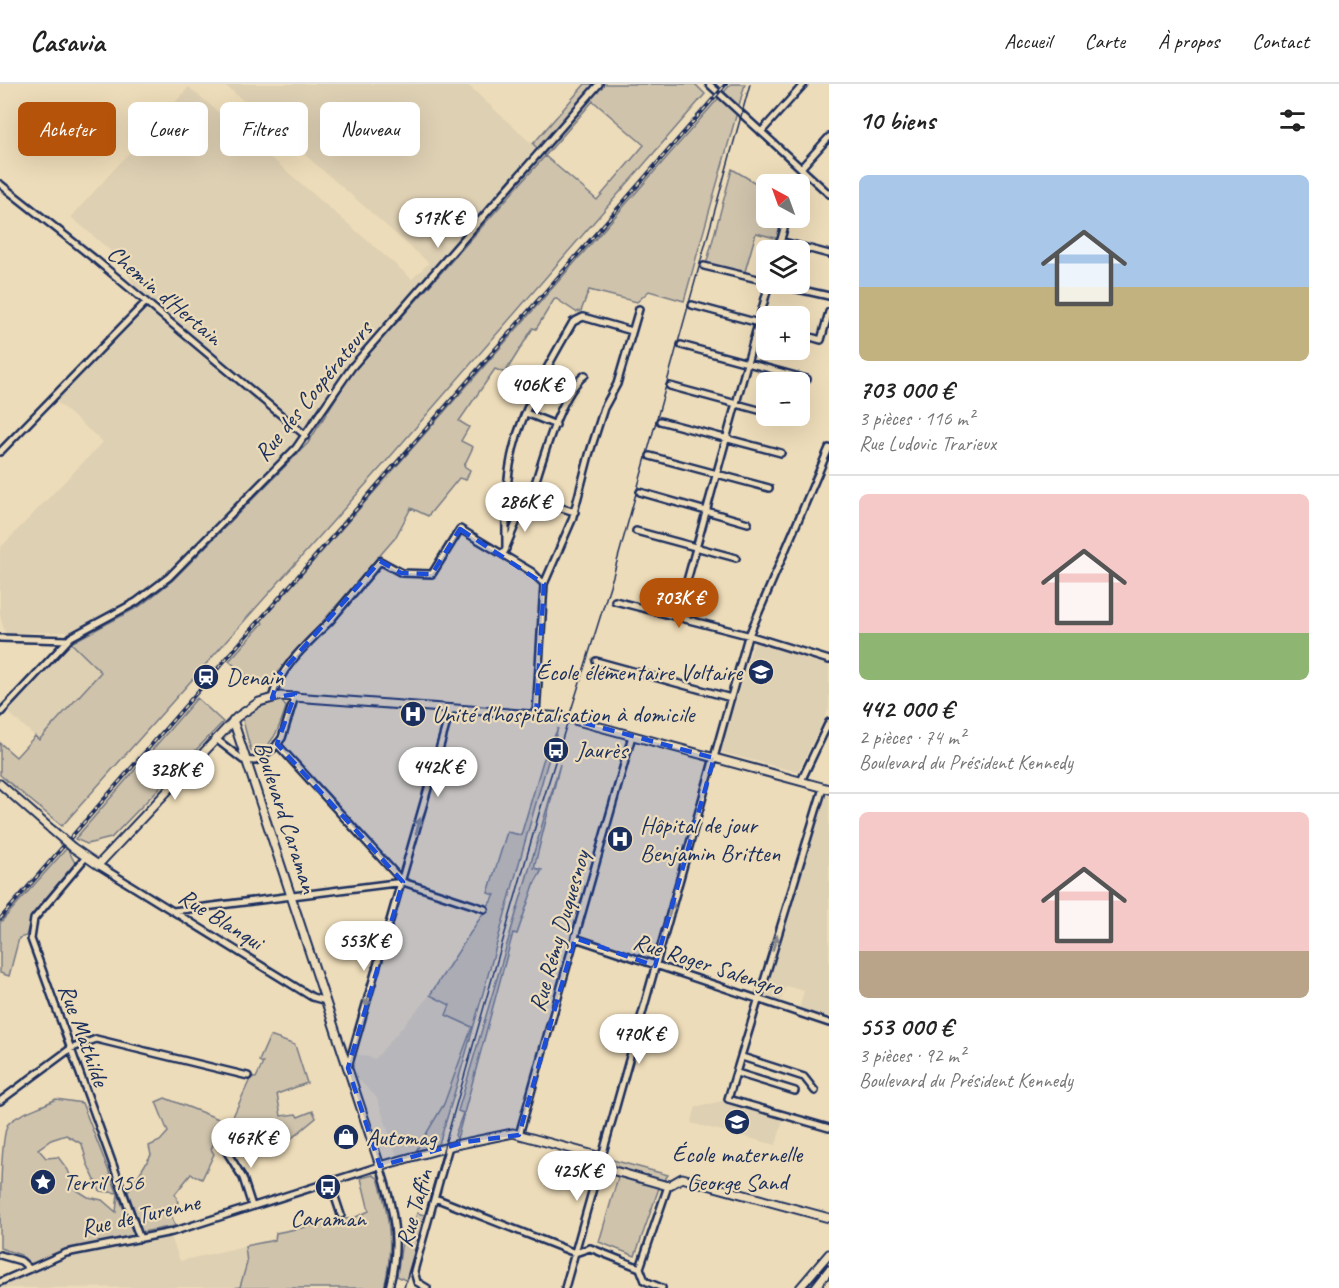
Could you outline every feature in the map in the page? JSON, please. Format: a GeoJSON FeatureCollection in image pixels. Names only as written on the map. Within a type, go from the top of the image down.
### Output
{"type":"FeatureCollection","features":[{"type":"Feature","properties":{"kind":"street","name":"Rue des Coopérateurs"},"geometry":{"type":"LineString","coordinates":[[0,713],[68,640],[157,588],[306,436],[352,367],[599,84]]}},
{"type":"Feature","properties":{"kind":"street"},"geometry":{"type":"LineString","coordinates":[[709,84],[829,194]]}},
{"type":"Feature","properties":{"kind":"street"},"geometry":{"type":"LineString","coordinates":[[761,132],[804,84]]}},
{"type":"Feature","properties":{"kind":"street"},"geometry":{"type":"LineString","coordinates":[[800,174],[829,137]]}},
{"type":"Feature","properties":{"kind":"street","name":"Chemin d'Hertain"},"geometry":{"type":"LineString","coordinates":[[0,184],[306,436]]}},
{"type":"Feature","properties":{"kind":"street"},"geometry":{"type":"LineString","coordinates":[[810,249],[829,254]]}},
{"type":"Feature","properties":{"kind":"street"},"geometry":{"type":"LineString","coordinates":[[704,266],[756,280]]}},
{"type":"Feature","properties":{"kind":"street"},"geometry":{"type":"LineString","coordinates":[[810,292],[829,296]]}},
{"type":"Feature","properties":{"kind":"street"},"geometry":{"type":"LineString","coordinates":[[0,452],[146,302]]}},
{"type":"Feature","properties":{"kind":"street"},"geometry":{"type":"LineString","coordinates":[[692,305],[756,322]]}},
{"type":"Feature","properties":{"kind":"street"},"geometry":{"type":"LineString","coordinates":[[536,715],[544,584],[574,512],[604,408],[617,384],[639,309]]}},
{"type":"Feature","properties":{"kind":"street"},"geometry":{"type":"LineString","coordinates":[[810,337],[821,340],[829,312]]}},
{"type":"Feature","properties":{"kind":"street"},"geometry":{"type":"LineString","coordinates":[[504,551],[506,497],[511,459],[526,413],[575,320],[583,317],[632,331]]}},
{"type":"Feature","properties":{"kind":"street"},"geometry":{"type":"LineString","coordinates":[[677,617],[756,330]]}},
{"type":"Feature","properties":{"kind":"street"},"geometry":{"type":"LineString","coordinates":[[681,345],[781,372]]}},
{"type":"Feature","properties":{"kind":"street"},"geometry":{"type":"LineString","coordinates":[[504,551],[527,503],[556,424],[573,386],[585,375]]}},
{"type":"Feature","properties":{"kind":"street"},"geometry":{"type":"LineString","coordinates":[[670,386],[756,409]]}},
{"type":"Feature","properties":{"kind":"street"},"geometry":{"type":"LineString","coordinates":[[526,413],[556,424]]}},
{"type":"Feature","properties":{"kind":"street"},"geometry":{"type":"LineString","coordinates":[[660,421],[782,453]]}},
{"type":"Feature","properties":{"kind":"street"},"geometry":{"type":"LineString","coordinates":[[564,1288],[749,635],[829,448]]}},
{"type":"Feature","properties":{"kind":"street"},"geometry":{"type":"LineString","coordinates":[[650,456],[769,488]]}},
{"type":"Feature","properties":{"kind":"street"},"geometry":{"type":"LineString","coordinates":[[640,492],[748,523]]}},
{"type":"Feature","properties":{"kind":"street"},"geometry":{"type":"LineString","coordinates":[[506,497],[527,503],[536,500],[574,512]]}},
{"type":"Feature","properties":{"kind":"street"},"geometry":{"type":"LineString","coordinates":[[272,698],[280,675],[321,628],[328,624],[380,561],[402,573],[432,574],[460,529],[504,551],[535,574],[544,584]]}},
{"type":"Feature","properties":{"kind":"street"},"geometry":{"type":"LineString","coordinates":[[636,531],[736,558]]}},
{"type":"Feature","properties":{"kind":"street"},"geometry":{"type":"LineString","coordinates":[[615,601],[749,635],[829,660]]}},
{"type":"Feature","properties":{"kind":"street"},"geometry":{"type":"LineString","coordinates":[[0,638],[68,640]]}},
{"type":"Feature","properties":{"kind":"street"},"geometry":{"type":"LineString","coordinates":[[596,661],[731,698]]}},
{"type":"Feature","properties":{"kind":"street"},"geometry":{"type":"LineString","coordinates":[[216,739],[237,757],[248,762],[255,761],[277,744],[284,734],[295,696]]}},
{"type":"Feature","properties":{"kind":"street"},"geometry":{"type":"LineString","coordinates":[[0,783],[72,847],[98,865],[233,720],[249,707],[272,698],[295,696],[566,718],[826,788],[728,1099],[829,1128]]}},
{"type":"Feature","properties":{"kind":"street"},"geometry":{"type":"LineString","coordinates":[[348,1068],[451,708]]}},
{"type":"Feature","properties":{"kind":"street","name":"Boulevard Caraman"},"geometry":{"type":"LineString","coordinates":[[233,720],[380,1167]]}},
{"type":"Feature","properties":{"kind":"street"},"geometry":{"type":"LineString","coordinates":[[801,781],[829,722]]}},
{"type":"Feature","properties":{"kind":"street","name":"Rue Rémy Duquesnoy"},"geometry":{"type":"LineString","coordinates":[[519,1135],[632,736]]}},
{"type":"Feature","properties":{"kind":"street"},"geometry":{"type":"LineString","coordinates":[[277,744],[403,882]]}},
{"type":"Feature","properties":{"kind":"street","name":"Rue Mathilde"},"geometry":{"type":"LineString","coordinates":[[86,857],[37,916],[31,931],[33,950],[140,1239]]}},
{"type":"Feature","properties":{"kind":"street","name":"Rue Blanqui"},"geometry":{"type":"LineString","coordinates":[[98,865],[312,997],[326,1001]]}},
{"type":"Feature","properties":{"kind":"street"},"geometry":{"type":"LineString","coordinates":[[173,911],[403,882],[485,909]]}},
{"type":"Feature","properties":{"kind":"street","name":"Rue Roger Salengro"},"geometry":{"type":"LineString","coordinates":[[575,938],[829,1023]]}},
{"type":"Feature","properties":{"kind":"street"},"geometry":{"type":"LineString","coordinates":[[0,1101],[70,1050],[99,1039],[248,1076]]}},
{"type":"Feature","properties":{"kind":"street"},"geometry":{"type":"LineString","coordinates":[[742,1058],[804,1077],[815,1091]]}},
{"type":"Feature","properties":{"kind":"street"},"geometry":{"type":"LineString","coordinates":[[737,1073],[795,1091]]}},
{"type":"Feature","properties":{"kind":"street","name":"Rue de Turenne"},"geometry":{"type":"LineString","coordinates":[[0,1282],[69,1252],[140,1239],[465,1142],[504,1134],[519,1135],[601,1157]]}},
{"type":"Feature","properties":{"kind":"street"},"geometry":{"type":"LineString","coordinates":[[222,1144],[243,1178],[252,1206]]}},
{"type":"Feature","properties":{"kind":"street","name":"Rue Taffin"},"geometry":{"type":"LineString","coordinates":[[427,1288],[415,1279],[414,1272],[449,1146]]}},
{"type":"Feature","properties":{"kind":"street"},"geometry":{"type":"LineString","coordinates":[[601,1157],[613,1171],[668,1186]]}},
{"type":"Feature","properties":{"kind":"street"},"geometry":{"type":"LineString","coordinates":[[380,1167],[390,1200],[396,1236],[395,1259],[389,1288]]}},
{"type":"Feature","properties":{"kind":"street"},"geometry":{"type":"LineString","coordinates":[[662,1288],[645,1281],[640,1268],[668,1186],[682,1178],[829,1218]]}},
{"type":"Feature","properties":{"kind":"street"},"geometry":{"type":"LineString","coordinates":[[330,1182],[341,1215]]}},
{"type":"Feature","properties":{"kind":"street"},"geometry":{"type":"LineString","coordinates":[[435,1198],[575,1253],[590,1248],[640,1268]]}},
{"type":"Feature","properties":{"kind":"street"},"geometry":{"type":"LineString","coordinates":[[800,1288],[829,1254]]}},
{"type":"Feature","properties":{"kind":"street"},"geometry":{"type":"LineString","coordinates":[[0,1255],[21,1261],[30,1269]]}},
{"type":"Feature","properties":{"kind":"street"},"geometry":{"type":"LineString","coordinates":[[815,1288],[829,1270]]}},
{"type":"Feature","properties":{"kind":"highlighted area"},"geometry":{"type":"Polygon","coordinates":[[[460,529],[544,584],[536,715],[566,718],[714,758],[655,966],[575,938],[519,1135],[465,1142],[380,1166],[348,1068],[403,882],[277,744],[295,694],[272,698],[280,674],[380,561],[401,573],[432,574],[460,529]]]}},
{"type":"Feature","properties":{"kind":"shaded area"},"geometry":{"type":"Polygon","coordinates":[[[224,84],[467,84],[545,156],[351,374],[308,443],[173,580],[140,606],[71,644],[102,671],[39,740],[8,712],[70,643],[72,632],[5,633],[0,615],[0,548],[103,442],[51,397],[143,302],[119,258],[71,217],[128,154],[208,156],[208,103],[220,114],[220,156],[269,156],[412,279],[429,263],[306,156],[308,102],[245,102],[224,84]]]}},
{"type":"Feature","properties":{"kind":"shaded area"},"geometry":{"type":"Polygon","coordinates":[[[585,84],[695,84],[705,94],[383,465],[62,826],[0,775],[0,743],[16,757],[35,736],[39,740],[101,672],[71,643],[140,606],[173,580],[308,443],[351,374],[545,156],[533,144],[585,84]],[[593,101],[545,156],[597,200],[644,145],[593,101]]]}},
{"type":"Feature","properties":{"kind":"shaded area"},"geometry":{"type":"Polygon","coordinates":[[[731,84],[745,84],[684,301],[649,291],[637,302],[589,290],[581,311],[576,312],[555,298],[505,373],[495,369],[459,421],[469,427],[461,441],[473,447],[464,466],[470,470],[466,480],[459,478],[428,516],[411,508],[395,538],[272,680],[267,679],[265,684],[253,681],[229,661],[263,623],[261,621],[731,84]]]}},
{"type":"Feature","properties":{"kind":"shaded area"},"geometry":{"type":"Polygon","coordinates":[[[189,87],[206,102],[175,102],[189,87]]]}},
{"type":"Feature","properties":{"kind":"shaded area"},"geometry":{"type":"Polygon","coordinates":[[[732,169],[756,183],[756,228],[782,228],[779,239],[756,233],[744,275],[706,265],[732,169]]]}},
{"type":"Feature","properties":{"kind":"shaded area"},"geometry":{"type":"Polygon","coordinates":[[[756,635],[829,659],[829,709],[798,772],[720,752],[756,635]]]}},
{"type":"Feature","properties":{"kind":"shaded area"},"geometry":{"type":"Polygon","coordinates":[[[197,698],[223,722],[111,838],[87,844],[75,839],[197,698]]]}},
{"type":"Feature","properties":{"kind":"shaded area"},"geometry":{"type":"Polygon","coordinates":[[[281,700],[286,707],[275,734],[267,746],[254,753],[251,751],[242,717],[253,709],[281,700]]]}},
{"type":"Feature","properties":{"kind":"shaded area"},"geometry":{"type":"Polygon","coordinates":[[[558,728],[439,1144],[416,1151],[444,1104],[472,1027],[446,1015],[450,1005],[430,995],[495,895],[488,893],[507,832],[521,835],[543,761],[558,728]]]}},
{"type":"Feature","properties":{"kind":"shaded area"},"geometry":{"type":"Polygon","coordinates":[[[560,764],[534,868],[542,870],[535,882],[517,934],[513,933],[457,1139],[455,1135],[463,1113],[458,1111],[560,764]]]}},
{"type":"Feature","properties":{"kind":"shaded area"},"geometry":{"type":"Polygon","coordinates":[[[829,795],[829,1019],[799,1009],[804,991],[786,986],[780,1003],[763,995],[826,796],[829,795]]]}},
{"type":"Feature","properties":{"kind":"shaded area"},"geometry":{"type":"Polygon","coordinates":[[[67,848],[75,863],[32,915],[26,936],[19,938],[9,976],[0,973],[0,923],[67,848]]]}},
{"type":"Feature","properties":{"kind":"shaded area"},"geometry":{"type":"Polygon","coordinates":[[[430,995],[451,1005],[446,1015],[472,1026],[444,1104],[416,1151],[397,1156],[377,1098],[360,1081],[356,1082],[353,1067],[357,1054],[375,1059],[430,995]]]}},
{"type":"Feature","properties":{"kind":"shaded area"},"geometry":{"type":"Polygon","coordinates":[[[270,1036],[295,1045],[307,1083],[277,1094],[281,1116],[296,1114],[298,1117],[313,1111],[316,1118],[276,1151],[231,1121],[251,1077],[256,1078],[263,1063],[259,1061],[270,1036]]]}},
{"type":"Feature","properties":{"kind":"shaded area"},"geometry":{"type":"Polygon","coordinates":[[[165,1098],[229,1123],[222,1137],[218,1135],[211,1149],[214,1154],[202,1179],[191,1174],[175,1194],[178,1202],[170,1211],[175,1226],[142,1232],[128,1192],[151,1155],[149,1146],[160,1141],[168,1132],[156,1102],[165,1098]]]}},
{"type":"Feature","properties":{"kind":"shaded area"},"geometry":{"type":"Polygon","coordinates":[[[56,1099],[82,1103],[117,1193],[100,1191],[87,1163],[82,1144],[66,1135],[51,1140],[38,1149],[46,1158],[58,1157],[68,1170],[75,1189],[88,1197],[102,1200],[116,1212],[118,1194],[137,1243],[70,1255],[23,1274],[21,1255],[0,1248],[1,1183],[5,1132],[8,1124],[13,1120],[56,1099]]]}},
{"type":"Feature","properties":{"kind":"shaded area","name":"École maternelle George Sand"},"geometry":{"type":"Polygon","coordinates":[[[726,1100],[783,1120],[776,1145],[691,1123],[696,1107],[726,1100]]]}},
{"type":"Feature","properties":{"kind":"shaded area"},"geometry":{"type":"Polygon","coordinates":[[[609,1159],[668,1175],[659,1188],[635,1256],[599,1242],[619,1174],[610,1166],[609,1159]]]}},
{"type":"Feature","properties":{"kind":"shaded area"},"geometry":{"type":"Polygon","coordinates":[[[373,1175],[378,1178],[388,1220],[390,1246],[384,1288],[235,1288],[240,1287],[247,1263],[245,1246],[275,1240],[276,1233],[356,1217],[369,1211],[361,1178],[373,1175]]]}},
{"type":"Feature","properties":{"kind":"shaded area"},"geometry":{"type":"Polygon","coordinates":[[[417,1213],[425,1215],[407,1281],[397,1276],[402,1242],[408,1244],[417,1213]]]}},
{"type":"Feature","properties":{"kind":"shaded area"},"geometry":{"type":"Polygon","coordinates":[[[171,1237],[180,1261],[245,1246],[247,1263],[240,1287],[0,1288],[0,1285],[70,1255],[171,1237]]]}},
{"type":"Feature","properties":{"kind":"tram line"},"geometry":{"type":"LineString","coordinates":[[404,1288],[540,810],[613,576],[750,84]]}},
{"type":"Feature","properties":{"kind":"tram line"},"geometry":{"type":"LineString","coordinates":[[805,1288],[829,1260]]}},
{"type":"Feature","properties":{"kind":"railway"},"geometry":{"type":"LineString","coordinates":[[0,919],[726,84]]}},
{"type":"Feature","properties":{"kind":"place","name":"École élémentaire Voltaire"},"geometry":{"type":"Point","coordinates":[761,672]}},
{"type":"Feature","properties":{"kind":"place","name":"Denain"},"geometry":{"type":"Point","coordinates":[206,677]}},
{"type":"Feature","properties":{"kind":"place","name":"Unité d'hospitalisation à domicile"},"geometry":{"type":"Point","coordinates":[413,714]}},
{"type":"Feature","properties":{"kind":"place","name":"Jaurès"},"geometry":{"type":"Point","coordinates":[556,750]}},
{"type":"Feature","properties":{"kind":"place","name":"Hôpital de jour Benjamin Britten"},"geometry":{"type":"Point","coordinates":[620,839]}},
{"type":"Feature","properties":{"kind":"place","name":"École maternelle George Sand"},"geometry":{"type":"Point","coordinates":[737,1122]}},
{"type":"Feature","properties":{"kind":"place","name":"Automag"},"geometry":{"type":"Point","coordinates":[346,1137]}},
{"type":"Feature","properties":{"kind":"place","name":"Terril 156"},"geometry":{"type":"Point","coordinates":[43,1182]}},
{"type":"Feature","properties":{"kind":"place","name":"Caraman"},"geometry":{"type":"Point","coordinates":[328,1187]}}]}
